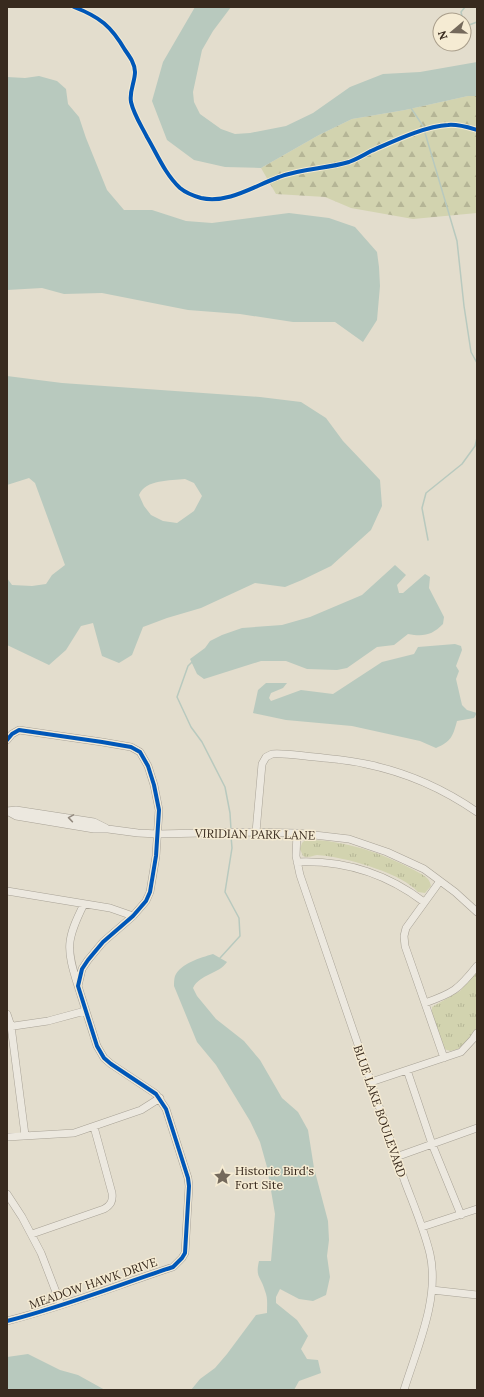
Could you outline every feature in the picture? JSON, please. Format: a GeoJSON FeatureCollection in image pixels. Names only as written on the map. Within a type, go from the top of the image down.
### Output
{"type":"FeatureCollection","features":[{"type":"Feature","properties":{"kind":"street"},"geometry":{"type":"LineString","coordinates":[[7,740],[12,734],[19,730],[131,747],[140,752],[148,766],[158,801],[159,810],[156,856],[150,892],[146,901],[133,916],[103,942],[91,955],[82,969],[78,986]]}},
{"type":"Feature","properties":{"kind":"street"},"geometry":{"type":"LineString","coordinates":[[256,832],[262,764],[266,757],[272,754],[344,760],[388,770],[432,787],[477,812]]}},
{"type":"Feature","properties":{"kind":"street","name":"VIRIDIAN PARK LANE"},"geometry":{"type":"LineString","coordinates":[[7,811],[16,810],[94,822],[108,829],[158,834],[256,832],[297,833],[336,837],[375,847],[424,869],[456,892],[477,912]]}},
{"type":"Feature","properties":{"kind":"street","name":"BLUE LAKE BOULEVARD"},"geometry":{"type":"LineString","coordinates":[[297,833],[297,862],[304,888],[396,1157],[422,1227],[430,1255],[432,1290],[428,1310],[404,1390]]}},
{"type":"Feature","properties":{"kind":"street"},"geometry":{"type":"LineString","coordinates":[[297,862],[334,863],[363,869],[399,885],[424,902]]}},
{"type":"Feature","properties":{"kind":"street"},"geometry":{"type":"LineString","coordinates":[[440,881],[406,928],[404,936],[405,946],[444,1058]]}},
{"type":"Feature","properties":{"kind":"street"},"geometry":{"type":"LineString","coordinates":[[7,890],[110,908],[133,916]]}},
{"type":"Feature","properties":{"kind":"street"},"geometry":{"type":"LineString","coordinates":[[7,1137],[74,1133],[141,1110],[160,1098],[150,1089],[104,1058],[97,1046],[85,1011],[70,958],[70,940],[75,922],[84,904]]}},
{"type":"Feature","properties":{"kind":"street"},"geometry":{"type":"LineString","coordinates":[[425,1003],[444,996],[461,986],[477,966]]}},
{"type":"Feature","properties":{"kind":"street"},"geometry":{"type":"LineString","coordinates":[[9,1027],[48,1021],[85,1011]]}},
{"type":"Feature","properties":{"kind":"street"},"geometry":{"type":"LineString","coordinates":[[7,1014],[25,1135]]}},
{"type":"Feature","properties":{"kind":"street"},"geometry":{"type":"LineString","coordinates":[[371,1082],[461,1052],[477,1033]]}},
{"type":"Feature","properties":{"kind":"street"},"geometry":{"type":"LineString","coordinates":[[407,1070],[432,1144],[461,1215]]}},
{"type":"Feature","properties":{"kind":"street","name":"MEADOW HAWK DRIVE"},"geometry":{"type":"LineString","coordinates":[[7,1321],[60,1305],[173,1266],[182,1258],[186,1246],[189,1194],[188,1178],[171,1121],[160,1098]]}},
{"type":"Feature","properties":{"kind":"street"},"geometry":{"type":"LineString","coordinates":[[32,1234],[104,1208],[111,1203],[113,1198],[112,1193],[94,1127]]}},
{"type":"Feature","properties":{"kind":"street"},"geometry":{"type":"LineString","coordinates":[[396,1157],[477,1128]]}},
{"type":"Feature","properties":{"kind":"street"},"geometry":{"type":"LineString","coordinates":[[7,1194],[42,1253],[60,1305]]}},
{"type":"Feature","properties":{"kind":"street"},"geometry":{"type":"LineString","coordinates":[[422,1227],[477,1209]]}},
{"type":"Feature","properties":{"kind":"street"},"geometry":{"type":"LineString","coordinates":[[432,1290],[477,1295]]}},
{"type":"Feature","properties":{"kind":"green space"},"geometry":{"type":"Polygon","coordinates":[[[468,96],[477,96],[477,213],[413,219],[351,208],[325,197],[276,194],[261,168],[319,135],[352,119],[405,110],[468,96]]]}},
{"type":"Feature","properties":{"kind":"green space"},"geometry":{"type":"Polygon","coordinates":[[[305,840],[333,842],[361,848],[389,858],[422,874],[429,880],[431,886],[425,893],[418,892],[411,885],[401,879],[376,868],[349,860],[327,856],[303,856],[300,849],[305,840]]]}},
{"type":"Feature","properties":{"kind":"green space"},"geometry":{"type":"Polygon","coordinates":[[[477,971],[477,1028],[470,1039],[458,1049],[450,1051],[444,1049],[432,1017],[432,1007],[460,991],[477,971]]]}},
{"type":"Feature","properties":{"kind":"shaded area"},"geometry":{"type":"Polygon","coordinates":[[[195,7],[231,7],[213,31],[202,50],[193,92],[194,102],[200,114],[221,129],[235,134],[250,133],[286,126],[313,113],[350,87],[383,74],[420,72],[477,62],[477,96],[468,96],[405,110],[352,119],[319,135],[261,168],[225,167],[194,160],[167,140],[152,101],[163,62],[195,7]]]}},
{"type":"Feature","properties":{"kind":"shaded area"},"geometry":{"type":"Polygon","coordinates":[[[39,76],[57,81],[66,89],[68,104],[79,117],[107,190],[124,210],[152,210],[186,221],[212,223],[289,213],[329,218],[355,227],[377,252],[379,267],[380,286],[377,320],[363,342],[335,322],[293,322],[240,314],[188,310],[102,293],[64,294],[42,288],[7,290],[7,77],[25,78],[39,76]]]}},
{"type":"Feature","properties":{"kind":"shaded area"},"geometry":{"type":"Polygon","coordinates":[[[7,376],[62,383],[260,397],[301,402],[326,418],[343,441],[380,480],[382,506],[371,530],[331,566],[302,580],[285,587],[255,583],[201,608],[143,627],[132,655],[119,663],[102,656],[93,623],[81,626],[66,650],[49,665],[7,645],[7,578],[12,585],[32,586],[46,584],[52,575],[65,565],[35,483],[29,478],[7,485],[7,376]],[[185,479],[153,483],[142,490],[139,495],[144,506],[151,515],[163,521],[177,523],[194,511],[202,496],[194,483],[185,479]]]}},
{"type":"Feature","properties":{"kind":"shaded area"},"geometry":{"type":"Polygon","coordinates":[[[395,565],[406,575],[397,585],[399,593],[403,593],[425,574],[430,577],[429,588],[444,617],[443,624],[435,631],[423,635],[408,634],[394,645],[377,647],[347,668],[337,670],[307,669],[286,661],[261,661],[204,679],[197,674],[190,659],[205,648],[210,641],[242,628],[282,625],[310,617],[362,595],[395,565]]]}},
{"type":"Feature","properties":{"kind":"shaded area"},"geometry":{"type":"Polygon","coordinates":[[[455,644],[461,646],[462,650],[456,666],[459,671],[456,679],[462,705],[467,710],[477,713],[474,718],[457,721],[451,738],[436,748],[420,741],[352,726],[286,720],[253,713],[258,690],[266,683],[287,683],[283,688],[271,693],[269,698],[271,701],[301,690],[333,694],[382,662],[414,654],[418,647],[455,644]]]}},
{"type":"Feature","properties":{"kind":"shaded area"},"geometry":{"type":"Polygon","coordinates":[[[213,954],[227,962],[224,966],[196,983],[193,988],[197,996],[216,1019],[244,1041],[260,1060],[282,1098],[298,1112],[308,1130],[314,1168],[328,1221],[329,1240],[327,1256],[330,1277],[326,1295],[313,1301],[299,1299],[280,1289],[276,1297],[276,1303],[297,1320],[308,1336],[301,1349],[307,1359],[318,1360],[321,1373],[299,1381],[294,1390],[191,1390],[200,1379],[215,1368],[256,1315],[267,1313],[267,1296],[258,1274],[258,1267],[259,1261],[271,1261],[275,1214],[267,1167],[260,1142],[250,1121],[216,1065],[197,1042],[174,986],[175,976],[186,964],[213,954]]]}},
{"type":"Feature","properties":{"kind":"shaded area"},"geometry":{"type":"Polygon","coordinates":[[[28,1354],[60,1370],[78,1375],[105,1390],[7,1390],[7,1357],[28,1354]]]}},
{"type":"Feature","properties":{"kind":"waterway"},"geometry":{"type":"LineString","coordinates":[[461,12],[465,7]]}},
{"type":"Feature","properties":{"kind":"waterway"},"geometry":{"type":"LineString","coordinates":[[472,24],[477,22]]}},
{"type":"Feature","properties":{"kind":"waterway"},"geometry":{"type":"LineString","coordinates":[[411,108],[423,126],[457,241],[471,352],[477,363]]}},
{"type":"Feature","properties":{"kind":"waterway"},"geometry":{"type":"LineString","coordinates":[[428,540],[422,508],[426,493],[462,464],[475,446],[477,438]]}},
{"type":"Feature","properties":{"kind":"waterway"},"geometry":{"type":"LineString","coordinates":[[192,662],[188,666],[177,697],[191,727],[202,742],[225,787],[230,813],[231,830]]}},
{"type":"Feature","properties":{"kind":"waterway"},"geometry":{"type":"LineString","coordinates":[[220,958],[240,936],[239,918],[225,892],[232,848],[231,836]]}},
{"type":"Feature","properties":{"kind":"cycle path"},"geometry":{"type":"LineString","coordinates":[[74,7],[104,23],[110,28],[120,42],[134,66],[135,76],[131,90],[131,102],[138,120],[170,177],[182,190],[201,198],[221,199],[241,193],[288,174],[349,162],[399,139],[429,128],[455,125],[477,130]]}},
{"type":"Feature","properties":{"kind":"cycle path"},"geometry":{"type":"LineString","coordinates":[[7,740],[12,734],[19,730],[131,747],[140,752],[148,766],[154,785],[159,810],[156,856],[150,892],[146,901],[133,916],[103,942],[88,960],[82,969],[78,986],[97,1046],[104,1058],[156,1094],[166,1109],[188,1178],[189,1186],[185,1253],[173,1267],[70,1303],[7,1321]]}},
{"type":"Feature","properties":{"kind":"place","name":"Historic Bird's Fort Site"},"geometry":{"type":"Point","coordinates":[222,1177]}}]}
